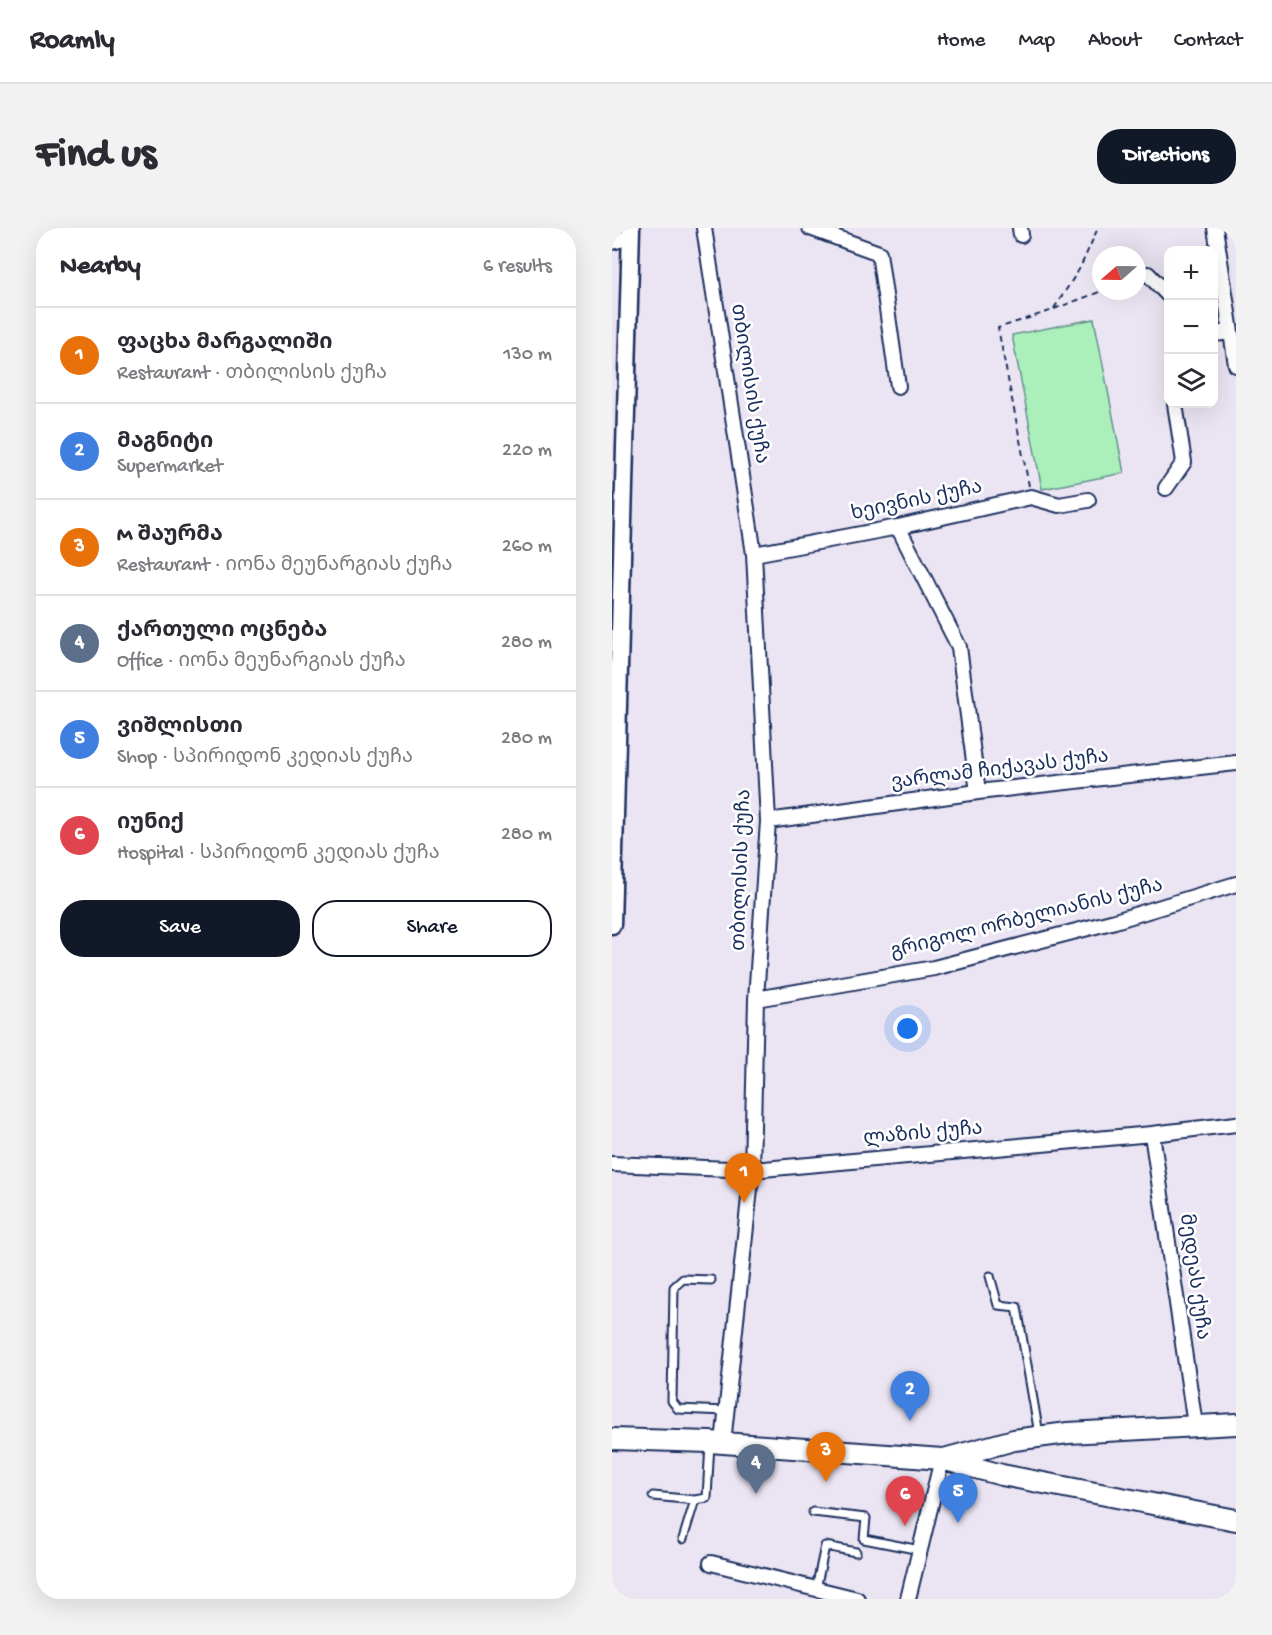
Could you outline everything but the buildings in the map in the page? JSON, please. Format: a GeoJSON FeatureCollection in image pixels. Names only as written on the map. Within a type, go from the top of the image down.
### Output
{"type":"FeatureCollection","features":[{"type":"Feature","properties":{"kind":"main road"},"geometry":{"type":"LineString","coordinates":[[942,1459],[1014,1440],[1195,1425],[1236,1424]]}},
{"type":"Feature","properties":{"kind":"main road"},"geometry":{"type":"LineString","coordinates":[[612,1438],[942,1459],[1002,1475],[1236,1520]]}},
{"type":"Feature","properties":{"kind":"street","name":"თბილისის ქუჩა"},"geometry":{"type":"LineString","coordinates":[[704,228],[754,554],[768,821],[756,999],[752,1170],[726,1411],[717,1443]]}},
{"type":"Feature","properties":{"kind":"street"},"geometry":{"type":"LineString","coordinates":[[810,228],[879,254],[898,386]]}},
{"type":"Feature","properties":{"kind":"street"},"geometry":{"type":"LineString","coordinates":[[1215,228],[1236,365]]}},
{"type":"Feature","properties":{"kind":"street"},"geometry":{"type":"LineString","coordinates":[[612,242],[631,232],[612,925]]}},
{"type":"Feature","properties":{"kind":"street"},"geometry":{"type":"LineString","coordinates":[[1148,274],[1164,291]]}},
{"type":"Feature","properties":{"kind":"street"},"geometry":{"type":"LineString","coordinates":[[1218,334],[1231,332]]}},
{"type":"Feature","properties":{"kind":"street"},"geometry":{"type":"LineString","coordinates":[[1166,488],[1184,462],[1175,408]]}},
{"type":"Feature","properties":{"kind":"street","name":"ხეივნის ქუჩა"},"geometry":{"type":"LineString","coordinates":[[754,554],[898,527],[1031,497],[1059,505],[1088,500]]}},
{"type":"Feature","properties":{"kind":"street"},"geometry":{"type":"LineString","coordinates":[[898,527],[959,647],[978,792]]}},
{"type":"Feature","properties":{"kind":"street","name":"ვარლამ ჩიქავას ქუჩა"},"geometry":{"type":"LineString","coordinates":[[768,821],[978,792],[1236,763]]}},
{"type":"Feature","properties":{"kind":"street","name":"გრიგოლ ორბელიანის ქუჩა"},"geometry":{"type":"LineString","coordinates":[[756,999],[934,968],[1115,921],[1236,884]]}},
{"type":"Feature","properties":{"kind":"street","name":"ლაზის ქუჩა"},"geometry":{"type":"LineString","coordinates":[[612,1164],[752,1170],[1152,1134],[1236,1124]]}},
{"type":"Feature","properties":{"kind":"street","name":"მედეას ქუჩა"},"geometry":{"type":"LineString","coordinates":[[1152,1134],[1195,1425]]}},
{"type":"Feature","properties":{"kind":"street"},"geometry":{"type":"LineString","coordinates":[[908,1599],[942,1459]]}},
{"type":"Feature","properties":{"kind":"street"},"geometry":{"type":"LineString","coordinates":[[711,1563],[855,1599]]}},
{"type":"Feature","properties":{"kind":"lane"},"geometry":{"type":"LineString","coordinates":[[990,1276],[998,1305],[1017,1307],[1040,1437]]}},
{"type":"Feature","properties":{"kind":"lane"},"geometry":{"type":"LineString","coordinates":[[711,1280],[683,1279],[674,1287],[672,1401],[678,1409],[726,1411]]}},
{"type":"Feature","properties":{"kind":"lane"},"geometry":{"type":"LineString","coordinates":[[653,1496],[695,1500],[708,1498],[717,1443]]}},
{"type":"Feature","properties":{"kind":"lane"},"geometry":{"type":"LineString","coordinates":[[683,1539],[695,1500]]}},
{"type":"Feature","properties":{"kind":"lane"},"geometry":{"type":"LineString","coordinates":[[813,1512],[866,1518],[864,1539],[920,1550]]}},
{"type":"Feature","properties":{"kind":"lane"},"geometry":{"type":"LineString","coordinates":[[816,1589],[825,1546],[856,1552]]}},
{"type":"Feature","properties":{"kind":"path"},"geometry":{"type":"LineString","coordinates":[[1053,310],[1080,268],[1098,228]]}},
{"type":"Feature","properties":{"kind":"path"},"geometry":{"type":"LineString","coordinates":[[1031,497],[998,328],[1092,295]]}},
{"type":"Feature","properties":{"kind":"green space"},"geometry":{"type":"Polygon","coordinates":[[[1094,319],[1124,473],[1042,489],[1012,335],[1094,319]]]}},
{"type":"Feature","properties":{"kind":"place","name":"ფაცხა მარგალიში"},"geometry":{"type":"Point","coordinates":[744,1203]}},
{"type":"Feature","properties":{"kind":"place","name":"მაგნიტი"},"geometry":{"type":"Point","coordinates":[910,1421]}},
{"type":"Feature","properties":{"kind":"place","name":"M შაურმა"},"geometry":{"type":"Point","coordinates":[826,1482]}},
{"type":"Feature","properties":{"kind":"place","name":"ქართული ოცნება"},"geometry":{"type":"Point","coordinates":[756,1494]}},
{"type":"Feature","properties":{"kind":"place","name":"ვიშლისთი"},"geometry":{"type":"Point","coordinates":[958,1523]}},
{"type":"Feature","properties":{"kind":"place","name":"იუნიქ"},"geometry":{"type":"Point","coordinates":[905,1526]}}]}
